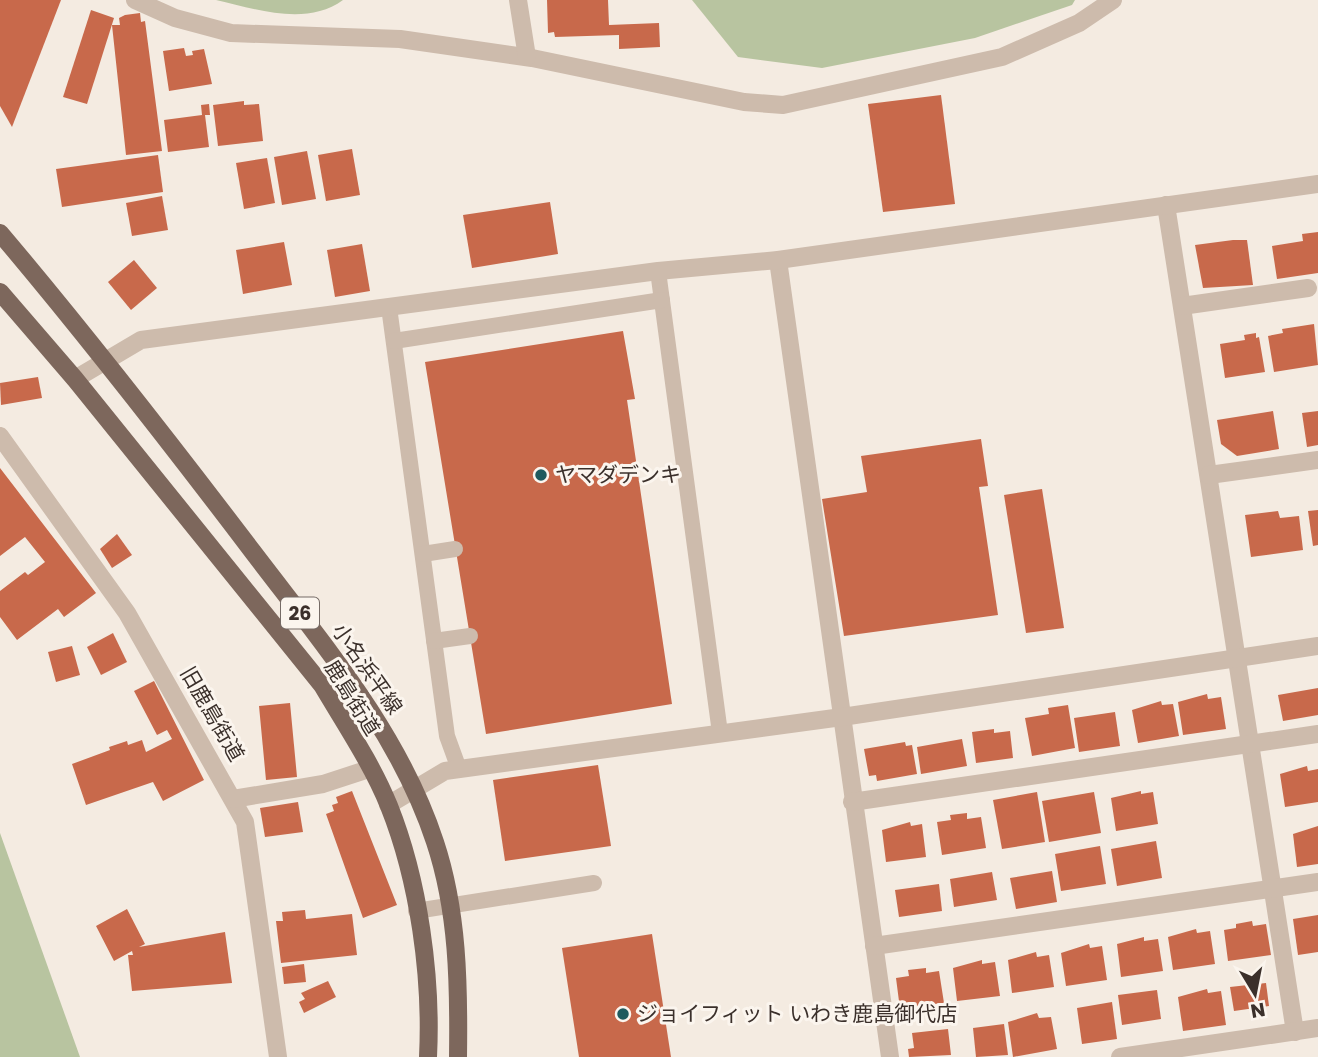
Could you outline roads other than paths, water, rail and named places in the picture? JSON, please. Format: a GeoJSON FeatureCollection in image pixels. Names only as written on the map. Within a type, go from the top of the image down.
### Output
{"type":"FeatureCollection","features":[{"type":"Feature","properties":{"kind":"main road","name":"小名浜平線"},"geometry":{"type":"LineString","coordinates":[[0,233],[105,358],[367,705],[414,789],[435,842],[452,905],[459,997],[458,1057]]}},
{"type":"Feature","properties":{"kind":"main road","name":"鹿島街道"},"geometry":{"type":"LineString","coordinates":[[0,292],[75,379],[322,685],[369,769],[388,805],[410,871],[430,1009],[428,1057]]}},
{"type":"Feature","properties":{"kind":"street"},"geometry":{"type":"LineString","coordinates":[[135,0],[175,18],[231,33],[400,39],[527,57],[744,103],[783,105],[1002,57],[1079,23],[1114,0]]}},
{"type":"Feature","properties":{"kind":"street"},"geometry":{"type":"LineString","coordinates":[[518,0],[527,57]]}},
{"type":"Feature","properties":{"kind":"street"},"geometry":{"type":"LineString","coordinates":[[75,379],[105,358],[141,340],[657,271],[778,260],[1318,184]]}},
{"type":"Feature","properties":{"kind":"street"},"geometry":{"type":"LineString","coordinates":[[1166,205],[1295,1032]]}},
{"type":"Feature","properties":{"kind":"street"},"geometry":{"type":"LineString","coordinates":[[778,260],[852,802],[890,1057]]}},
{"type":"Feature","properties":{"kind":"street"},"geometry":{"type":"LineString","coordinates":[[1182,306],[1308,288]]}},
{"type":"Feature","properties":{"kind":"street","name":"旧鹿島街道"},"geometry":{"type":"LineString","coordinates":[[0,436],[127,613],[249,831],[278,1057]]}},
{"type":"Feature","properties":{"kind":"street"},"geometry":{"type":"LineString","coordinates":[[1209,475],[1318,460]]}},
{"type":"Feature","properties":{"kind":"street"},"geometry":{"type":"LineString","coordinates":[[388,805],[445,771],[842,717],[1318,646]]}},
{"type":"Feature","properties":{"kind":"street"},"geometry":{"type":"LineString","coordinates":[[852,802],[1318,734]]}},
{"type":"Feature","properties":{"kind":"street"},"geometry":{"type":"LineString","coordinates":[[233,799],[323,784],[369,769]]}},
{"type":"Feature","properties":{"kind":"street"},"geometry":{"type":"LineString","coordinates":[[874,946],[1318,883]]}},
{"type":"Feature","properties":{"kind":"street"},"geometry":{"type":"LineString","coordinates":[[1120,1057],[1318,1028]]}},
{"type":"Feature","properties":{"kind":"lane"},"geometry":{"type":"LineString","coordinates":[[657,271],[720,733]]}},
{"type":"Feature","properties":{"kind":"lane"},"geometry":{"type":"LineString","coordinates":[[394,341],[662,300]]}},
{"type":"Feature","properties":{"kind":"lane"},"geometry":{"type":"LineString","coordinates":[[389,307],[447,736],[459,769]]}},
{"type":"Feature","properties":{"kind":"lane"},"geometry":{"type":"LineString","coordinates":[[423,554],[456,549]]}},
{"type":"Feature","properties":{"kind":"lane"},"geometry":{"type":"LineString","coordinates":[[434,641],[470,636]]}},
{"type":"Feature","properties":{"kind":"lane"},"geometry":{"type":"LineString","coordinates":[[416,911],[594,883]]}},
{"type":"Feature","properties":{"kind":"place","name":"ヤマダデンキ"},"geometry":{"type":"Point","coordinates":[541,475]}},
{"type":"Feature","properties":{"kind":"place","name":"ジョイフィット いわき鹿島御代店"},"geometry":{"type":"Point","coordinates":[623,1014]}}]}
